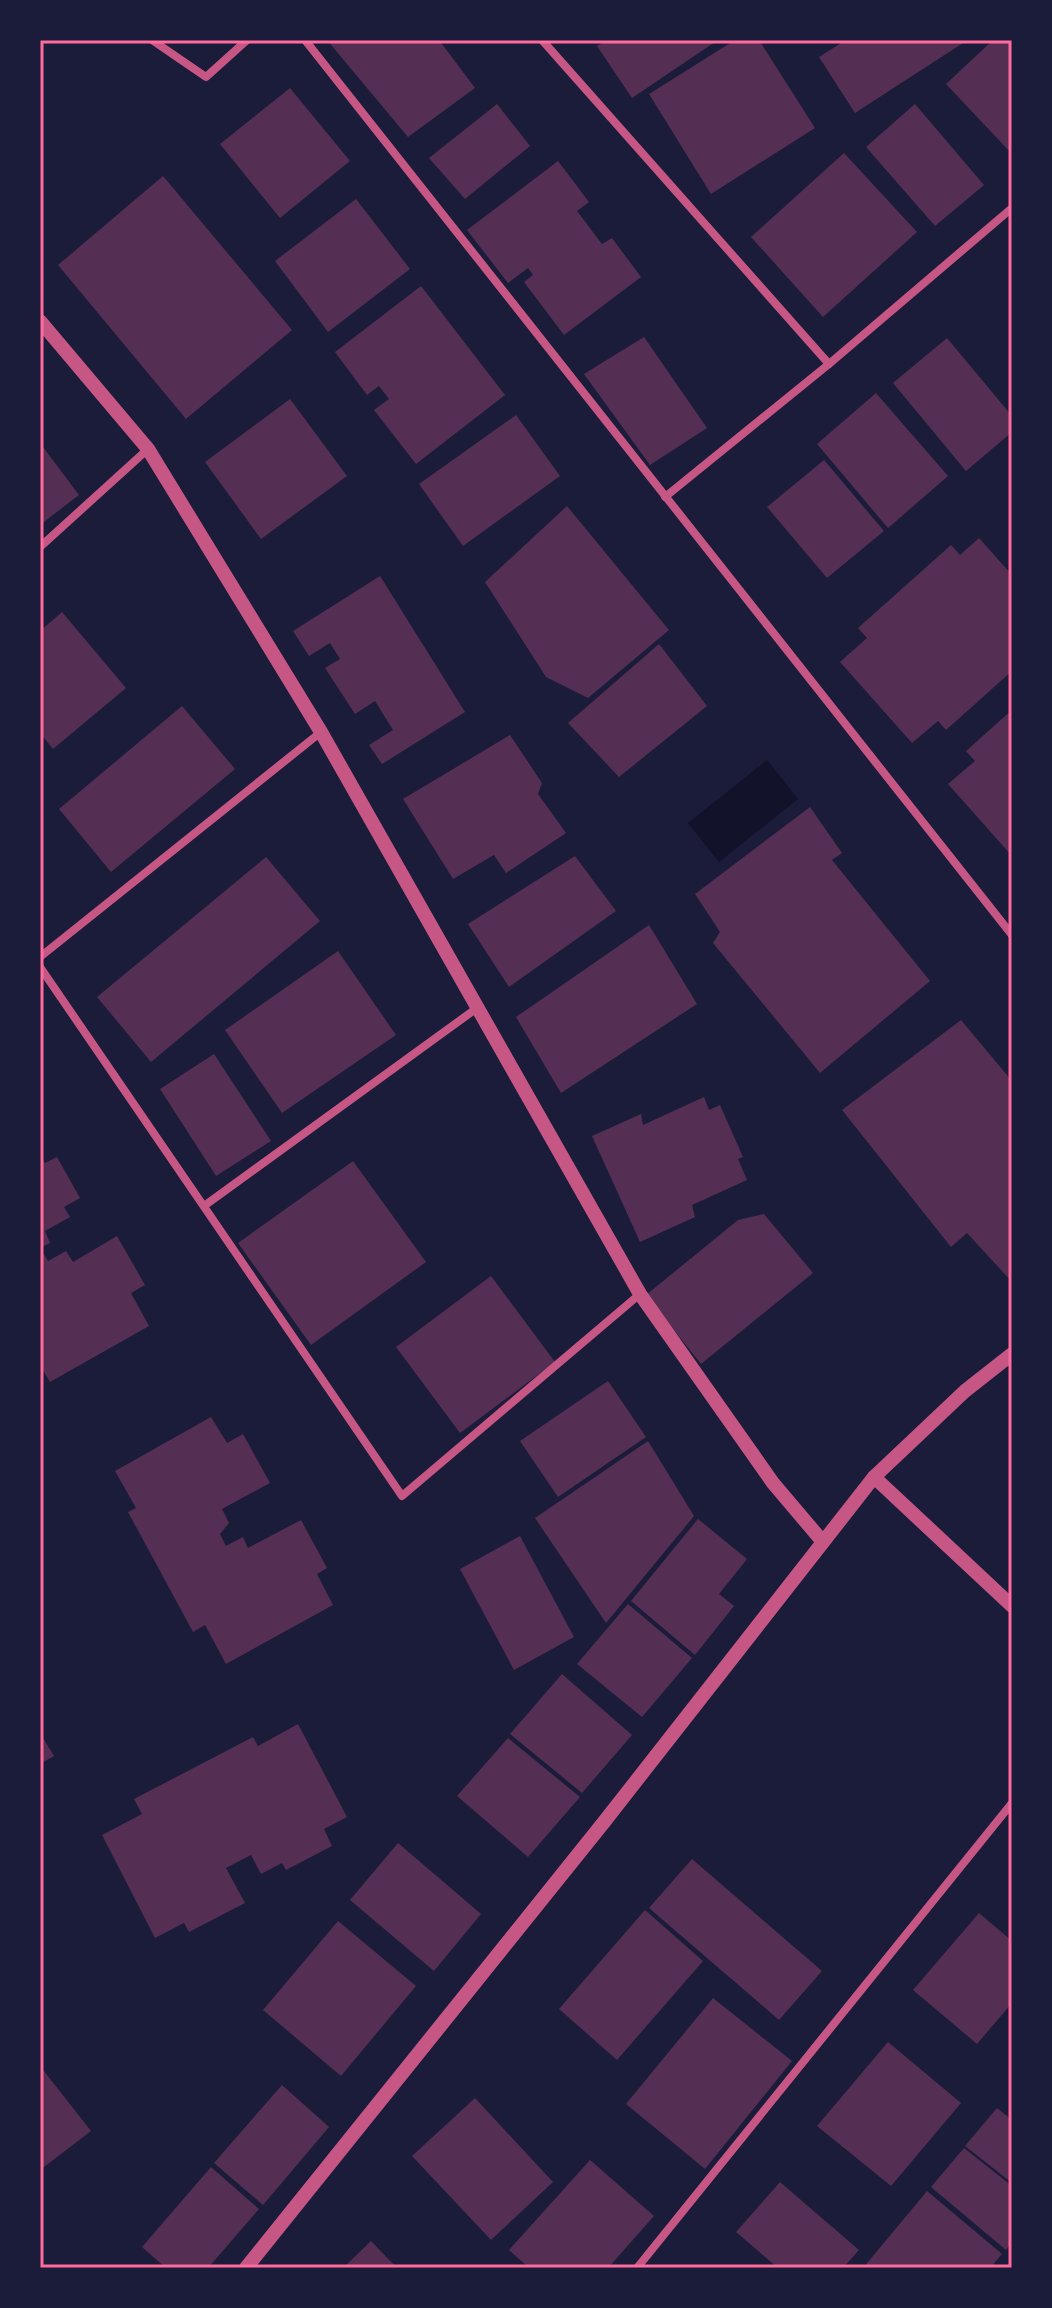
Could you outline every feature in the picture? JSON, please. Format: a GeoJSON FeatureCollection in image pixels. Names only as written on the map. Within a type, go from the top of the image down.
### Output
{"type":"FeatureCollection","features":[{"type":"Feature","properties":{"kind":"street"},"geometry":{"type":"LineString","coordinates":[[152,40],[206,77],[247,40]]}},
{"type":"Feature","properties":{"kind":"street"},"geometry":{"type":"LineString","coordinates":[[305,40],[1012,935]]}},
{"type":"Feature","properties":{"kind":"street"},"geometry":{"type":"LineString","coordinates":[[542,40],[829,364]]}},
{"type":"Feature","properties":{"kind":"street"},"geometry":{"type":"LineString","coordinates":[[665,497],[829,364],[1012,208]]}},
{"type":"Feature","properties":{"kind":"street"},"geometry":{"type":"LineString","coordinates":[[40,321],[148,449],[321,732],[640,1294],[773,1483],[823,1542]]}},
{"type":"Feature","properties":{"kind":"street"},"geometry":{"type":"LineString","coordinates":[[40,547],[148,449]]}},
{"type":"Feature","properties":{"kind":"street"},"geometry":{"type":"LineString","coordinates":[[40,957],[321,732]]}},
{"type":"Feature","properties":{"kind":"street"},"geometry":{"type":"LineString","coordinates":[[40,967],[402,1496],[640,1294]]}},
{"type":"Feature","properties":{"kind":"street"},"geometry":{"type":"LineString","coordinates":[[204,1206],[477,1008]]}},
{"type":"Feature","properties":{"kind":"street"},"geometry":{"type":"LineString","coordinates":[[246,2268],[604,1822],[874,1477],[965,1391],[1012,1354]]}},
{"type":"Feature","properties":{"kind":"street"},"geometry":{"type":"LineString","coordinates":[[874,1477],[1012,1606]]}},
{"type":"Feature","properties":{"kind":"street"},"geometry":{"type":"LineString","coordinates":[[637,2268],[1012,1803]]}},
{"type":"Feature","properties":{"kind":"shaded area"},"geometry":{"type":"Polygon","coordinates":[[[767,760],[798,799],[719,862],[688,823],[767,760]]]}},
{"type":"Feature","properties":{"kind":"building"},"geometry":{"type":"Polygon","coordinates":[[[327,40],[439,40],[475,88],[408,137],[327,40]]]}},
{"type":"Feature","properties":{"kind":"building"},"geometry":{"type":"Polygon","coordinates":[[[606,40],[718,40],[632,98],[597,46],[606,40]]]}},
{"type":"Feature","properties":{"kind":"building"},"geometry":{"type":"Polygon","coordinates":[[[735,40],[759,40],[815,128],[711,194],[649,94],[735,40]]]}},
{"type":"Feature","properties":{"kind":"building"},"geometry":{"type":"Polygon","coordinates":[[[846,40],[961,40],[963,43],[855,113],[819,57],[846,40]]]}},
{"type":"Feature","properties":{"kind":"building"},"geometry":{"type":"Polygon","coordinates":[[[993,40],[1012,40],[1012,154],[946,84],[993,40]]]}},
{"type":"Feature","properties":{"kind":"building"},"geometry":{"type":"Polygon","coordinates":[[[290,88],[350,161],[280,218],[220,144],[290,88]]]}},
{"type":"Feature","properties":{"kind":"building"},"geometry":{"type":"Polygon","coordinates":[[[497,104],[530,146],[465,199],[429,158],[497,104]]]}},
{"type":"Feature","properties":{"kind":"building"},"geometry":{"type":"Polygon","coordinates":[[[915,104],[984,185],[935,226],[866,147],[915,104]]]}},
{"type":"Feature","properties":{"kind":"building"},"geometry":{"type":"Polygon","coordinates":[[[844,153],[917,232],[823,317],[751,237],[844,153]]]}},
{"type":"Feature","properties":{"kind":"building"},"geometry":{"type":"Polygon","coordinates":[[[558,161],[589,202],[577,211],[602,244],[612,238],[641,277],[564,335],[524,282],[533,275],[528,268],[508,283],[467,230],[558,161]]]}},
{"type":"Feature","properties":{"kind":"building"},"geometry":{"type":"Polygon","coordinates":[[[163,176],[292,330],[186,419],[58,265],[163,176]]]}},
{"type":"Feature","properties":{"kind":"building"},"geometry":{"type":"Polygon","coordinates":[[[356,199],[410,269],[328,332],[275,261],[356,199]]]}},
{"type":"Feature","properties":{"kind":"building"},"geometry":{"type":"Polygon","coordinates":[[[421,286],[505,395],[416,464],[374,410],[389,399],[379,386],[367,395],[335,352],[421,286]]]}},
{"type":"Feature","properties":{"kind":"building"},"geometry":{"type":"Polygon","coordinates":[[[644,337],[707,428],[650,465],[584,374],[644,337]]]}},
{"type":"Feature","properties":{"kind":"building"},"geometry":{"type":"Polygon","coordinates":[[[947,338],[1012,416],[1012,432],[966,471],[893,383],[947,338]]]}},
{"type":"Feature","properties":{"kind":"building"},"geometry":{"type":"Polygon","coordinates":[[[876,393],[948,476],[888,528],[817,444],[876,393]]]}},
{"type":"Feature","properties":{"kind":"building"},"geometry":{"type":"Polygon","coordinates":[[[290,399],[347,476],[261,539],[205,462],[290,399]]]}},
{"type":"Feature","properties":{"kind":"building"},"geometry":{"type":"Polygon","coordinates":[[[516,415],[560,476],[463,546],[419,484],[516,415]]]}},
{"type":"Feature","properties":{"kind":"building"},"geometry":{"type":"Polygon","coordinates":[[[40,443],[79,495],[40,525],[40,443]]]}},
{"type":"Feature","properties":{"kind":"building"},"geometry":{"type":"Polygon","coordinates":[[[824,460],[884,531],[827,578],[767,507],[824,460]]]}},
{"type":"Feature","properties":{"kind":"building"},"geometry":{"type":"Polygon","coordinates":[[[567,506],[669,630],[588,698],[546,677],[485,582],[567,506]]]}},
{"type":"Feature","properties":{"kind":"building"},"geometry":{"type":"Polygon","coordinates":[[[979,538],[1012,575],[1012,671],[946,730],[938,721],[912,743],[840,662],[867,638],[858,628],[951,545],[960,555],[979,538]]]}},
{"type":"Feature","properties":{"kind":"building"},"geometry":{"type":"Polygon","coordinates":[[[380,576],[465,712],[382,764],[369,745],[393,730],[375,701],[355,714],[325,668],[340,659],[330,643],[309,656],[293,631],[380,576]]]}},
{"type":"Feature","properties":{"kind":"building"},"geometry":{"type":"Polygon","coordinates":[[[62,612],[126,688],[53,749],[40,733],[40,631],[62,612]]]}},
{"type":"Feature","properties":{"kind":"building"},"geometry":{"type":"Polygon","coordinates":[[[659,644],[707,706],[619,777],[568,723],[659,644]]]}},
{"type":"Feature","properties":{"kind":"building"},"geometry":{"type":"Polygon","coordinates":[[[182,706],[235,769],[111,872],[59,809],[182,706]]]}},
{"type":"Feature","properties":{"kind":"building"},"geometry":{"type":"Polygon","coordinates":[[[1012,710],[1012,856],[948,784],[975,761],[966,751],[1012,710]]]}},
{"type":"Feature","properties":{"kind":"building"},"geometry":{"type":"Polygon","coordinates":[[[510,735],[542,783],[538,794],[566,833],[506,873],[494,855],[453,879],[403,799],[510,735]]]}},
{"type":"Feature","properties":{"kind":"building"},"geometry":{"type":"Polygon","coordinates":[[[810,807],[842,853],[832,860],[930,981],[820,1073],[713,943],[720,932],[695,894],[810,807]]]}},
{"type":"Feature","properties":{"kind":"building"},"geometry":{"type":"Polygon","coordinates":[[[575,856],[616,911],[509,987],[468,924],[575,856]]]}},
{"type":"Feature","properties":{"kind":"building"},"geometry":{"type":"Polygon","coordinates":[[[266,857],[320,921],[151,1062],[97,997],[266,857]]]}},
{"type":"Feature","properties":{"kind":"building"},"geometry":{"type":"Polygon","coordinates":[[[649,925],[697,1004],[561,1093],[516,1017],[649,925]]]}},
{"type":"Feature","properties":{"kind":"building"},"geometry":{"type":"Polygon","coordinates":[[[338,951],[396,1035],[282,1113],[225,1030],[338,951]]]}},
{"type":"Feature","properties":{"kind":"building"},"geometry":{"type":"Polygon","coordinates":[[[961,1020],[1012,1081],[1012,1282],[967,1233],[951,1247],[842,1110],[961,1020]]]}},
{"type":"Feature","properties":{"kind":"building"},"geometry":{"type":"Polygon","coordinates":[[[214,1054],[271,1141],[216,1176],[160,1089],[214,1054]]]}},
{"type":"Feature","properties":{"kind":"building"},"geometry":{"type":"Polygon","coordinates":[[[704,1097],[709,1110],[720,1105],[743,1157],[738,1159],[747,1180],[692,1205],[695,1217],[640,1242],[592,1136],[641,1114],[643,1125],[704,1097]]]}},
{"type":"Feature","properties":{"kind":"building"},"geometry":{"type":"Polygon","coordinates":[[[40,1155],[45,1163],[57,1157],[80,1198],[64,1207],[70,1217],[45,1231],[50,1243],[40,1248],[40,1155]]]}},
{"type":"Feature","properties":{"kind":"building"},"geometry":{"type":"Polygon","coordinates":[[[353,1161],[426,1262],[311,1345],[238,1243],[353,1161]]]}},
{"type":"Feature","properties":{"kind":"building"},"geometry":{"type":"Polygon","coordinates":[[[764,1214],[813,1273],[701,1364],[646,1295],[738,1220],[764,1214]]]}},
{"type":"Feature","properties":{"kind":"building"},"geometry":{"type":"Polygon","coordinates":[[[117,1236],[145,1285],[131,1293],[149,1326],[50,1382],[40,1365],[40,1248],[48,1261],[66,1251],[73,1262],[117,1236]]]}},
{"type":"Feature","properties":{"kind":"building"},"geometry":{"type":"Polygon","coordinates":[[[491,1276],[555,1362],[460,1433],[396,1347],[491,1276]]]}},
{"type":"Feature","properties":{"kind":"building"},"geometry":{"type":"Polygon","coordinates":[[[608,1381],[646,1437],[558,1497],[520,1441],[608,1381]]]}},
{"type":"Feature","properties":{"kind":"building"},"geometry":{"type":"Polygon","coordinates":[[[211,1417],[227,1443],[243,1434],[270,1483],[222,1509],[229,1523],[220,1534],[226,1546],[243,1537],[248,1548],[301,1520],[327,1568],[317,1574],[333,1605],[226,1664],[205,1625],[193,1632],[128,1512],[136,1508],[115,1471],[211,1417]]]}},
{"type":"Feature","properties":{"kind":"building"},"geometry":{"type":"Polygon","coordinates":[[[648,1441],[694,1516],[606,1623],[535,1518],[648,1441]]]}},
{"type":"Feature","properties":{"kind":"building"},"geometry":{"type":"Polygon","coordinates":[[[698,1519],[747,1559],[719,1594],[734,1606],[695,1655],[631,1601],[698,1519]]]}},
{"type":"Feature","properties":{"kind":"building"},"geometry":{"type":"Polygon","coordinates":[[[520,1536],[574,1637],[514,1670],[460,1569],[520,1536]]]}},
{"type":"Feature","properties":{"kind":"building"},"geometry":{"type":"Polygon","coordinates":[[[628,1604],[692,1658],[642,1717],[577,1664],[628,1604]]]}},
{"type":"Feature","properties":{"kind":"building"},"geometry":{"type":"Polygon","coordinates":[[[562,1674],[632,1735],[582,1793],[510,1734],[562,1674]]]}},
{"type":"Feature","properties":{"kind":"building"},"geometry":{"type":"Polygon","coordinates":[[[298,1724],[347,1817],[324,1829],[332,1846],[286,1870],[282,1863],[261,1874],[251,1855],[226,1868],[245,1903],[189,1932],[184,1923],[155,1938],[102,1835],[142,1814],[134,1799],[253,1737],[258,1746],[298,1724]]]}},
{"type":"Feature","properties":{"kind":"building"},"geometry":{"type":"Polygon","coordinates":[[[40,1733],[54,1756],[40,1764],[40,1733]]]}},
{"type":"Feature","properties":{"kind":"building"},"geometry":{"type":"Polygon","coordinates":[[[508,1738],[580,1797],[528,1857],[457,1796],[508,1738]]]}},
{"type":"Feature","properties":{"kind":"building"},"geometry":{"type":"Polygon","coordinates":[[[398,1843],[481,1914],[434,1971],[350,1900],[398,1843]]]}},
{"type":"Feature","properties":{"kind":"building"},"geometry":{"type":"Polygon","coordinates":[[[692,1859],[822,1971],[779,2020],[649,1908],[692,1859]]]}},
{"type":"Feature","properties":{"kind":"building"},"geometry":{"type":"Polygon","coordinates":[[[645,1910],[703,1961],[617,2060],[559,2009],[645,1910]]]}},
{"type":"Feature","properties":{"kind":"building"},"geometry":{"type":"Polygon","coordinates":[[[979,1913],[1012,1941],[1012,2003],[977,2044],[913,1990],[979,1913]]]}},
{"type":"Feature","properties":{"kind":"building"},"geometry":{"type":"Polygon","coordinates":[[[338,1921],[416,1986],[341,2076],[263,2010],[338,1921]]]}},
{"type":"Feature","properties":{"kind":"building"},"geometry":{"type":"Polygon","coordinates":[[[713,1998],[792,2061],[705,2169],[626,2104],[713,1998]]]}},
{"type":"Feature","properties":{"kind":"building"},"geometry":{"type":"Polygon","coordinates":[[[888,2042],[961,2103],[891,2186],[817,2126],[888,2042]]]}},
{"type":"Feature","properties":{"kind":"building"},"geometry":{"type":"Polygon","coordinates":[[[40,2066],[91,2131],[40,2170],[40,2066]]]}},
{"type":"Feature","properties":{"kind":"building"},"geometry":{"type":"Polygon","coordinates":[[[282,2085],[329,2127],[263,2205],[214,2163],[282,2085]]]}},
{"type":"Feature","properties":{"kind":"building"},"geometry":{"type":"Polygon","coordinates":[[[475,2098],[553,2182],[491,2240],[412,2156],[475,2098]]]}},
{"type":"Feature","properties":{"kind":"building"},"geometry":{"type":"Polygon","coordinates":[[[997,2108],[1012,2120],[1012,2183],[965,2146],[997,2108]]]}},
{"type":"Feature","properties":{"kind":"building"},"geometry":{"type":"Polygon","coordinates":[[[964,2148],[1012,2186],[1012,2242],[1006,2250],[931,2187],[964,2148]]]}},
{"type":"Feature","properties":{"kind":"building"},"geometry":{"type":"Polygon","coordinates":[[[590,2160],[654,2216],[608,2268],[529,2268],[509,2250],[590,2160]]]}},
{"type":"Feature","properties":{"kind":"building"},"geometry":{"type":"Polygon","coordinates":[[[211,2167],[259,2209],[208,2268],[166,2268],[142,2247],[211,2167]]]}},
{"type":"Feature","properties":{"kind":"building"},"geometry":{"type":"Polygon","coordinates":[[[780,2182],[859,2250],[843,2268],[778,2268],[736,2232],[780,2182]]]}},
{"type":"Feature","properties":{"kind":"building"},"geometry":{"type":"Polygon","coordinates":[[[927,2191],[1002,2254],[990,2268],[863,2268],[927,2191]]]}},
{"type":"Feature","properties":{"kind":"building"},"geometry":{"type":"Polygon","coordinates":[[[371,2241],[397,2268],[343,2268],[371,2241]]]}}]}
